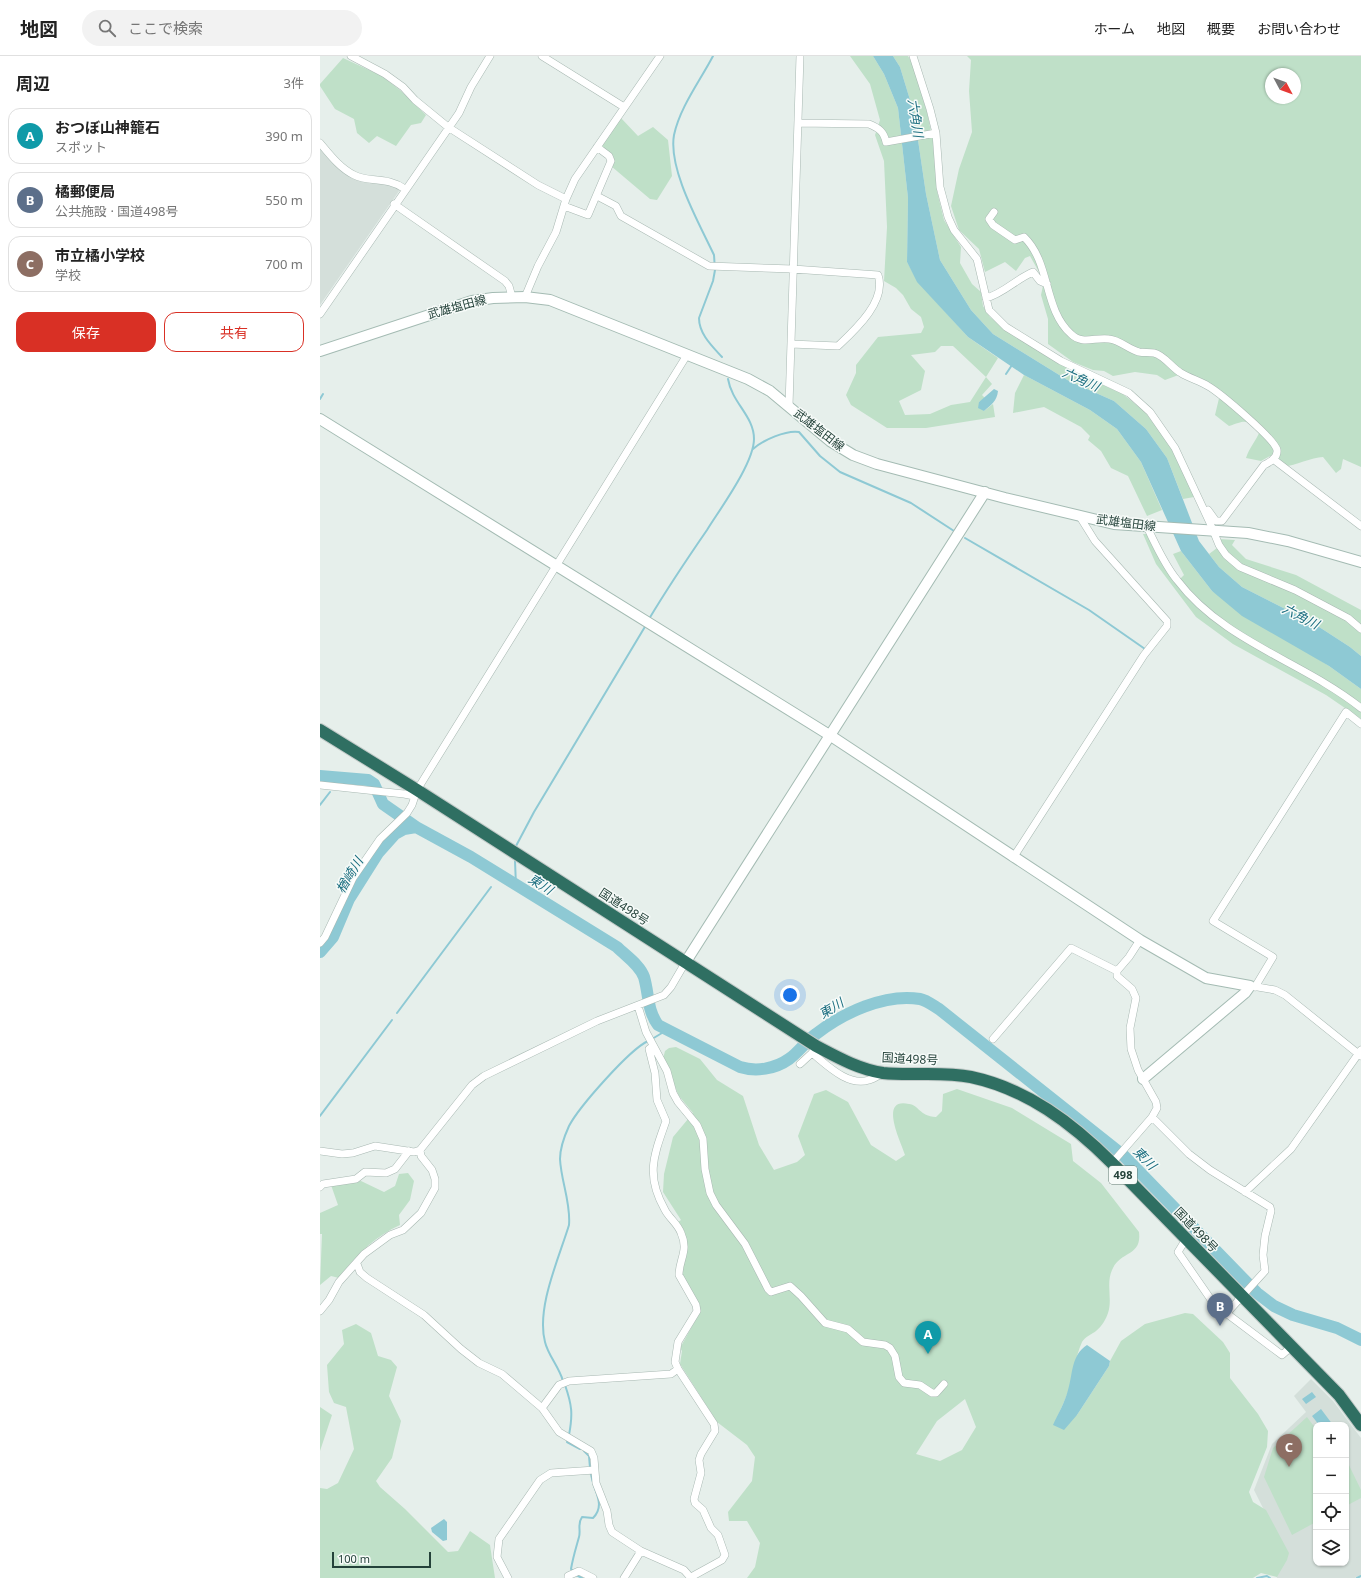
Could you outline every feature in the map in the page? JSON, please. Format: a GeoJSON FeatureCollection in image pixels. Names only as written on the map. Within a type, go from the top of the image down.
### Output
{"type":"FeatureCollection","features":[{"type":"Feature","properties":{"kind":"highway","name":"国道498号"},"geometry":{"type":"LineString","coordinates":[[320,730],[416,793],[800,1036],[814,1050],[856,1066],[883,1072],[970,1077],[1011,1089],[1052,1112],[1113,1161],[1186,1240],[1244,1294],[1291,1347],[1339,1395],[1361,1425]]}},
{"type":"Feature","properties":{"kind":"street"},"geometry":{"type":"LineString","coordinates":[[351,56],[385,74],[448,127],[565,203],[588,215],[610,161],[609,156],[597,147]]}},
{"type":"Feature","properties":{"kind":"street"},"geometry":{"type":"LineString","coordinates":[[320,314],[394,204],[459,113],[471,87],[490,56]]}},
{"type":"Feature","properties":{"kind":"street"},"geometry":{"type":"LineString","coordinates":[[542,56],[624,108]]}},
{"type":"Feature","properties":{"kind":"street"},"geometry":{"type":"LineString","coordinates":[[525,297],[538,266],[556,232],[574,179],[646,79],[660,56]]}},
{"type":"Feature","properties":{"kind":"street"},"geometry":{"type":"LineString","coordinates":[[789,406],[800,56]]}},
{"type":"Feature","properties":{"kind":"street"},"geometry":{"type":"LineString","coordinates":[[913,56],[928,102],[934,133],[940,187],[948,217],[954,230],[977,259],[989,310],[1006,327],[1061,361],[1129,393],[1150,412],[1175,448],[1202,505],[1210,531],[1226,555],[1240,567],[1295,590],[1348,618],[1361,629]]}},
{"type":"Feature","properties":{"kind":"street"},"geometry":{"type":"LineString","coordinates":[[798,123],[869,124],[877,127],[884,134],[886,142],[890,140],[934,133]]}},
{"type":"Feature","properties":{"kind":"street"},"geometry":{"type":"LineString","coordinates":[[320,143],[337,162],[355,176],[387,181],[398,184],[405,189]]}},
{"type":"Feature","properties":{"kind":"street"},"geometry":{"type":"LineString","coordinates":[[597,196],[616,206],[621,216],[709,266],[793,269],[878,275],[880,283],[872,306],[860,326],[838,346],[791,344]]}},
{"type":"Feature","properties":{"kind":"street"},"geometry":{"type":"LineString","coordinates":[[394,204],[505,281],[509,286],[512,297]]}},
{"type":"Feature","properties":{"kind":"street"},"geometry":{"type":"LineString","coordinates":[[994,212],[989,219],[993,225],[1015,240],[1024,237],[1031,243],[1057,315],[1071,334],[1077,339],[1108,339],[1118,341],[1139,352],[1155,353],[1180,373],[1208,386],[1267,436],[1277,448],[1277,454],[1273,459],[1264,465],[1222,521],[1216,521],[1207,508],[1202,505]]}},
{"type":"Feature","properties":{"kind":"street"},"geometry":{"type":"LineString","coordinates":[[986,298],[994,296],[1020,277],[1032,272],[1040,281],[1047,284]]}},
{"type":"Feature","properties":{"kind":"street","name":"武雄塩田線"},"geometry":{"type":"LineString","coordinates":[[320,351],[446,308],[472,301],[512,297],[550,300],[748,379],[770,391],[830,441],[853,455],[877,464],[1080,517],[1114,524],[1248,534],[1288,541],[1361,562]]}},
{"type":"Feature","properties":{"kind":"street"},"geometry":{"type":"LineString","coordinates":[[320,943],[325,937],[353,878],[380,838],[400,822],[407,813],[412,805],[416,793],[687,355]]}},
{"type":"Feature","properties":{"kind":"street"},"geometry":{"type":"LineString","coordinates":[[320,419],[831,736],[1013,858],[1140,940],[1206,978],[1275,990],[1285,995],[1360,1053],[1291,1150],[1245,1192]]}},
{"type":"Feature","properties":{"kind":"street"},"geometry":{"type":"LineString","coordinates":[[1273,459],[1361,526]]}},
{"type":"Feature","properties":{"kind":"street"},"geometry":{"type":"LineString","coordinates":[[320,1150],[342,1154],[353,1153],[376,1146],[414,1152],[420,1150],[472,1085],[484,1076],[597,1021],[664,995],[671,987],[985,492]]}},
{"type":"Feature","properties":{"kind":"street"},"geometry":{"type":"LineString","coordinates":[[1013,858],[1144,655],[1167,626],[1166,621],[1095,541],[1080,517]]}},
{"type":"Feature","properties":{"kind":"street"},"geometry":{"type":"LineString","coordinates":[[1149,527],[1176,580],[1196,602],[1221,624],[1249,642],[1317,678],[1361,708]]}},
{"type":"Feature","properties":{"kind":"street"},"geometry":{"type":"LineString","coordinates":[[1143,1079],[1245,993],[1274,957],[1213,921],[1346,712],[1361,724]]}},
{"type":"Feature","properties":{"kind":"street"},"geometry":{"type":"LineString","coordinates":[[320,785],[384,792],[416,793]]}},
{"type":"Feature","properties":{"kind":"street"},"geometry":{"type":"LineString","coordinates":[[1113,1161],[1152,1117],[1157,1108],[1156,1102],[1143,1079],[1131,1049],[1130,1028],[1136,998],[1132,989],[1117,976],[1117,971],[1129,957],[1140,940]]}},
{"type":"Feature","properties":{"kind":"street"},"geometry":{"type":"LineString","coordinates":[[993,1039],[1071,948],[1117,971]]}},
{"type":"Feature","properties":{"kind":"street"},"geometry":{"type":"LineString","coordinates":[[640,1005],[646,1032],[667,1071],[678,1102],[697,1125],[703,1139],[708,1184],[716,1205],[745,1244],[768,1289],[771,1292],[776,1292],[790,1286],[825,1323],[848,1329],[863,1342],[885,1345],[890,1348],[895,1356],[899,1377],[904,1383],[920,1385],[936,1393],[944,1384]]}},
{"type":"Feature","properties":{"kind":"street"},"geometry":{"type":"LineString","coordinates":[[356,1264],[360,1272],[366,1278],[424,1315],[461,1349],[479,1363],[502,1374],[542,1408],[563,1435],[591,1451],[591,1471],[607,1511],[609,1525],[612,1532],[642,1551],[684,1570],[691,1578],[717,1564],[725,1554],[718,1535],[711,1528],[703,1510],[695,1503],[694,1499],[701,1472],[699,1460],[715,1431],[714,1424],[678,1369],[676,1362],[678,1342],[697,1311],[696,1305],[679,1275],[685,1252],[681,1233],[665,1210],[654,1184],[653,1157],[666,1121],[657,1100],[655,1073],[649,1050],[653,1046]]}},
{"type":"Feature","properties":{"kind":"street"},"geometry":{"type":"LineString","coordinates":[[800,1064],[814,1050]]}},
{"type":"Feature","properties":{"kind":"street"},"geometry":{"type":"LineString","coordinates":[[1152,1117],[1189,1154],[1210,1170],[1270,1207],[1271,1211],[1264,1236],[1263,1255],[1265,1271],[1226,1314]]}},
{"type":"Feature","properties":{"kind":"street"},"geometry":{"type":"LineString","coordinates":[[320,1311],[351,1267],[356,1264],[364,1254],[390,1235],[403,1230],[421,1213],[436,1188],[432,1170],[421,1156],[420,1150]]}},
{"type":"Feature","properties":{"kind":"street"},"geometry":{"type":"LineString","coordinates":[[320,1187],[324,1184],[356,1179],[365,1172],[386,1173],[395,1169],[409,1151]]}},
{"type":"Feature","properties":{"kind":"street"},"geometry":{"type":"LineString","coordinates":[[1186,1240],[1178,1252],[1206,1295],[1214,1304],[1282,1355],[1291,1347]]}},
{"type":"Feature","properties":{"kind":"street"},"geometry":{"type":"LineString","coordinates":[[542,1408],[559,1385],[569,1381],[671,1374],[678,1369]]}},
{"type":"Feature","properties":{"kind":"street"},"geometry":{"type":"LineString","coordinates":[[508,1578],[497,1557],[499,1539],[534,1486],[545,1474],[591,1471]]}},
{"type":"Feature","properties":{"kind":"street"},"geometry":{"type":"LineString","coordinates":[[624,1578],[642,1551]]}},
{"type":"Feature","properties":{"kind":"street"},"geometry":{"type":"LineString","coordinates":[[571,1575],[579,1571],[593,1578]]}},
{"type":"Feature","properties":{"kind":"shaded area"},"geometry":{"type":"Polygon","coordinates":[[[320,147],[354,178],[390,184],[398,187],[399,191],[320,305],[320,147]]]}},
{"type":"Feature","properties":{"kind":"shaded area"},"geometry":{"type":"Polygon","coordinates":[[[1311,1379],[1333,1401],[1349,1422],[1313,1422],[1313,1566],[1349,1566],[1349,1422],[1361,1438],[1361,1575],[1355,1578],[1277,1578],[1276,1574],[1287,1556],[1254,1490],[1272,1444],[1306,1412],[1294,1396],[1311,1379]]]}},
{"type":"Feature","properties":{"kind":"green space"},"geometry":{"type":"Polygon","coordinates":[[[850,56],[873,56],[884,74],[898,108],[908,198],[907,262],[918,282],[968,337],[998,358],[986,377],[992,384],[982,395],[985,398],[979,402],[984,411],[993,404],[995,417],[926,428],[887,428],[851,405],[846,395],[856,373],[856,365],[878,337],[921,333],[924,327],[921,317],[911,309],[903,295],[896,288],[884,281],[887,227],[884,161],[875,135],[880,120],[870,84],[850,56]],[[941,346],[935,352],[911,355],[925,371],[921,390],[899,401],[905,415],[930,414],[951,405],[970,402],[986,377],[953,346],[941,346]]]}},
{"type":"Feature","properties":{"kind":"green space"},"geometry":{"type":"Polygon","coordinates":[[[893,56],[908,56],[912,63],[927,112],[933,141],[937,191],[944,220],[961,247],[960,263],[972,284],[981,292],[983,306],[990,317],[1005,329],[1083,376],[1123,394],[1145,412],[1174,450],[1194,497],[1183,499],[1167,458],[1146,429],[1114,401],[1069,381],[993,334],[971,310],[940,260],[926,194],[914,113],[900,67],[893,56]]]}},
{"type":"Feature","properties":{"kind":"green space"},"geometry":{"type":"Polygon","coordinates":[[[967,56],[1361,56],[1361,467],[1343,459],[1341,469],[1336,473],[1323,457],[1318,457],[1287,466],[1281,465],[1270,456],[1261,461],[1246,458],[1260,431],[1252,424],[1246,422],[1229,426],[1215,415],[1221,390],[1184,373],[1165,380],[1157,375],[1135,372],[1113,376],[1104,371],[1093,370],[1073,362],[1048,344],[1048,319],[1041,295],[1044,281],[1030,256],[1025,258],[1016,271],[1005,262],[985,272],[979,249],[959,230],[951,206],[959,169],[972,132],[969,91],[971,60],[967,56]]]}},
{"type":"Feature","properties":{"kind":"green space"},"geometry":{"type":"Polygon","coordinates":[[[343,58],[382,76],[401,91],[426,115],[421,123],[411,125],[396,146],[377,136],[369,143],[357,133],[354,119],[335,109],[320,86],[320,84],[343,58]]]}},
{"type":"Feature","properties":{"kind":"green space"},"geometry":{"type":"Polygon","coordinates":[[[621,118],[638,136],[653,127],[668,140],[672,176],[657,200],[650,199],[611,166],[614,157],[600,147],[621,118]]]}},
{"type":"Feature","properties":{"kind":"green space"},"geometry":{"type":"Polygon","coordinates":[[[1024,375],[1090,410],[1117,429],[1141,462],[1162,510],[1147,516],[1128,476],[1111,468],[1101,451],[1088,440],[1090,436],[1081,427],[1044,407],[1013,413],[1015,393],[1024,375]]]}},
{"type":"Feature","properties":{"kind":"green space"},"geometry":{"type":"Polygon","coordinates":[[[1143,534],[1148,534],[1176,583],[1184,575],[1173,554],[1181,551],[1212,591],[1329,666],[1361,689],[1361,719],[1326,695],[1233,644],[1196,617],[1156,564],[1143,534]]]}},
{"type":"Feature","properties":{"kind":"green space"},"geometry":{"type":"Polygon","coordinates":[[[1219,539],[1235,540],[1232,545],[1246,559],[1296,575],[1361,610],[1361,656],[1313,623],[1242,587],[1219,567],[1209,554],[1221,545],[1219,539]]]}},
{"type":"Feature","properties":{"kind":"green space"},"geometry":{"type":"Polygon","coordinates":[[[676,1047],[700,1059],[717,1080],[743,1096],[759,1145],[774,1170],[797,1162],[805,1155],[798,1136],[814,1094],[826,1090],[848,1102],[871,1145],[896,1161],[905,1155],[894,1122],[893,1114],[895,1107],[900,1104],[909,1104],[915,1106],[926,1115],[936,1117],[942,1111],[943,1094],[957,1089],[1012,1108],[1071,1144],[1073,1161],[1101,1183],[1139,1232],[1139,1240],[1134,1249],[1121,1259],[1113,1268],[1109,1285],[1110,1302],[1107,1315],[1104,1322],[1098,1329],[1082,1342],[1068,1392],[1054,1425],[1077,1415],[1109,1366],[1110,1361],[1121,1341],[1145,1324],[1185,1313],[1193,1314],[1223,1342],[1230,1353],[1230,1378],[1258,1414],[1268,1431],[1267,1447],[1249,1492],[1253,1502],[1266,1510],[1289,1553],[1287,1560],[1277,1577],[1261,1573],[1253,1578],[747,1578],[755,1567],[760,1543],[747,1521],[729,1521],[728,1512],[752,1481],[755,1457],[747,1445],[717,1422],[680,1364],[682,1351],[680,1348],[700,1312],[681,1273],[687,1253],[687,1241],[678,1222],[681,1220],[663,1192],[664,1174],[673,1137],[693,1113],[679,1096],[663,1059],[665,1051],[669,1048],[676,1047]],[[965,1399],[937,1421],[916,1454],[940,1461],[962,1450],[976,1427],[965,1399]]]}},
{"type":"Feature","properties":{"kind":"green space"},"geometry":{"type":"Polygon","coordinates":[[[408,1173],[414,1181],[410,1200],[399,1215],[400,1225],[373,1241],[352,1262],[339,1278],[331,1276],[320,1285],[322,1234],[320,1234],[320,1213],[338,1205],[331,1185],[361,1181],[384,1192],[395,1186],[399,1174],[408,1173]]]}},
{"type":"Feature","properties":{"kind":"green space"},"geometry":{"type":"Polygon","coordinates":[[[356,1324],[371,1333],[378,1356],[391,1360],[397,1367],[389,1396],[401,1421],[392,1458],[376,1481],[380,1487],[405,1509],[448,1552],[458,1551],[470,1531],[490,1545],[495,1578],[320,1578],[320,1488],[327,1489],[338,1483],[354,1449],[346,1407],[334,1403],[329,1392],[327,1365],[344,1344],[342,1330],[356,1324]]]}},
{"type":"Feature","properties":{"kind":"green space"},"geometry":{"type":"Polygon","coordinates":[[[320,1407],[332,1415],[320,1451],[320,1407]]]}},
{"type":"Feature","properties":{"kind":"green space"},"geometry":{"type":"Polygon","coordinates":[[[1307,1417],[1313,1425],[1313,1524],[1292,1535],[1264,1477],[1273,1448],[1307,1417]]]}},
{"type":"Feature","properties":{"kind":"green space"},"geometry":{"type":"Polygon","coordinates":[[[1349,1465],[1361,1490],[1361,1498],[1349,1504],[1349,1465]]]}},
{"type":"Feature","properties":{"kind":"water"},"geometry":{"type":"Polygon","coordinates":[[[873,56],[893,56],[900,67],[914,113],[926,194],[940,260],[971,310],[993,334],[1069,381],[1114,401],[1146,429],[1167,458],[1199,541],[1219,567],[1242,587],[1313,623],[1361,656],[1361,689],[1329,666],[1242,616],[1212,591],[1181,551],[1141,462],[1117,429],[1090,410],[1024,375],[968,337],[917,282],[907,262],[908,198],[898,108],[884,74],[873,56]]]}},
{"type":"Feature","properties":{"kind":"water"},"geometry":{"type":"Polygon","coordinates":[[[994,389],[998,391],[993,402],[984,411],[978,408],[979,402],[994,389]]]}},
{"type":"Feature","properties":{"kind":"water"},"geometry":{"type":"Polygon","coordinates":[[[1087,1345],[1110,1361],[1109,1366],[1077,1415],[1064,1430],[1053,1425],[1067,1394],[1075,1359],[1087,1345]]]}},
{"type":"Feature","properties":{"kind":"water"},"geometry":{"type":"Polygon","coordinates":[[[1312,1392],[1316,1397],[1306,1404],[1302,1399],[1312,1392]]]}},
{"type":"Feature","properties":{"kind":"water"},"geometry":{"type":"Polygon","coordinates":[[[1321,1409],[1331,1422],[1317,1422],[1312,1416],[1321,1409]]]}},
{"type":"Feature","properties":{"kind":"water"},"geometry":{"type":"Polygon","coordinates":[[[444,1519],[447,1522],[447,1540],[443,1541],[432,1532],[431,1528],[444,1519]]]}},
{"type":"Feature","properties":{"kind":"waterway"},"geometry":{"type":"LineString","coordinates":[[713,56],[681,114],[674,135],[673,149],[680,179],[686,196],[714,255],[715,270],[713,281],[699,318],[701,329],[710,344],[722,357]]}},
{"type":"Feature","properties":{"kind":"waterway"},"geometry":{"type":"LineString","coordinates":[[1006,374],[1012,365]]}},
{"type":"Feature","properties":{"kind":"waterway"},"geometry":{"type":"LineString","coordinates":[[649,619],[743,473],[753,449],[753,431],[747,416],[730,388],[728,379]]}},
{"type":"Feature","properties":{"kind":"waterway"},"geometry":{"type":"LineString","coordinates":[[320,399],[323,394]]}},
{"type":"Feature","properties":{"kind":"waterway"},"geometry":{"type":"LineString","coordinates":[[753,449],[775,436],[799,432],[820,456],[840,472],[911,503],[954,531]]}},
{"type":"Feature","properties":{"kind":"waterway"},"geometry":{"type":"LineString","coordinates":[[965,538],[1089,610],[1145,649]]}},
{"type":"Feature","properties":{"kind":"waterway"},"geometry":{"type":"LineString","coordinates":[[516,846],[534,812],[646,625]]}},
{"type":"Feature","properties":{"kind":"waterway","name":"東川"},"geometry":{"type":"LineString","coordinates":[[320,776],[368,780],[374,784],[383,804],[416,827],[471,857],[617,947],[636,965],[642,973],[646,983],[650,1008],[658,1025],[740,1067],[746,1069],[765,1069],[778,1065],[793,1056],[812,1037],[827,1026],[865,1006],[893,999],[907,998],[920,999],[927,1002],[939,1009],[1124,1156],[1257,1293],[1274,1306],[1293,1315],[1337,1328],[1361,1340]]}},
{"type":"Feature","properties":{"kind":"waterway"},"geometry":{"type":"LineString","coordinates":[[320,805],[330,792]]}},
{"type":"Feature","properties":{"kind":"waterway","name":"楢崎川"},"geometry":{"type":"LineString","coordinates":[[320,952],[333,937],[349,899],[378,853],[395,834],[404,829],[416,827]]}},
{"type":"Feature","properties":{"kind":"waterway"},"geometry":{"type":"LineString","coordinates":[[515,861],[516,886]]}},
{"type":"Feature","properties":{"kind":"waterway"},"geometry":{"type":"LineString","coordinates":[[397,1013],[491,887]]}},
{"type":"Feature","properties":{"kind":"waterway"},"geometry":{"type":"LineString","coordinates":[[320,1116],[392,1020]]}},
{"type":"Feature","properties":{"kind":"waterway"},"geometry":{"type":"LineString","coordinates":[[652,1039],[667,1030]]}},
{"type":"Feature","properties":{"kind":"waterway"},"geometry":{"type":"LineString","coordinates":[[563,1381],[546,1347],[543,1329],[546,1299],[569,1225],[569,1208],[560,1159],[562,1146],[564,1138],[574,1117],[593,1093],[629,1055],[648,1041]]}},
{"type":"Feature","properties":{"kind":"waterway"},"geometry":{"type":"LineString","coordinates":[[565,1385],[571,1410],[569,1435]]}},
{"type":"Feature","properties":{"kind":"waterway"},"geometry":{"type":"LineString","coordinates":[[568,1439],[567,1442],[580,1449]]}},
{"type":"Feature","properties":{"kind":"waterway"},"geometry":{"type":"LineString","coordinates":[[584,1451],[589,1456],[590,1468]]}},
{"type":"Feature","properties":{"kind":"waterway"},"geometry":{"type":"LineString","coordinates":[[573,1571],[571,1569],[579,1534],[579,1525],[582,1517],[593,1518],[599,1507],[598,1496],[591,1473]]}},
{"type":"Feature","properties":{"kind":"waterway"},"geometry":{"type":"LineString","coordinates":[[576,1575],[582,1578]]}},
{"type":"Feature","properties":{"kind":"waterway"},"geometry":{"type":"LineString","coordinates":[[1257,1578],[1267,1576],[1270,1578]]}},
{"type":"Feature","properties":{"kind":"waterway"},"geometry":{"type":"LineString","coordinates":[[1357,1578],[1361,1576]]}},
{"type":"Feature","properties":{"kind":"place","name":"橘郵便局"},"geometry":{"type":"Point","coordinates":[1220,1326]}},
{"type":"Feature","properties":{"kind":"place","name":"おつぼ山神籠石"},"geometry":{"type":"Point","coordinates":[928,1354]}},
{"type":"Feature","properties":{"kind":"place","name":"市立橘小学校"},"geometry":{"type":"Point","coordinates":[1289,1467]}},
{"type":"Feature","properties":{"kind":"water label","name":"六角川"},"geometry":{"type":"Point","coordinates":[916,118]}},
{"type":"Feature","properties":{"kind":"water label","name":"六角川"},"geometry":{"type":"Point","coordinates":[1081,379]}},
{"type":"Feature","properties":{"kind":"water label","name":"六角川"},"geometry":{"type":"Point","coordinates":[1301,616]}}]}
